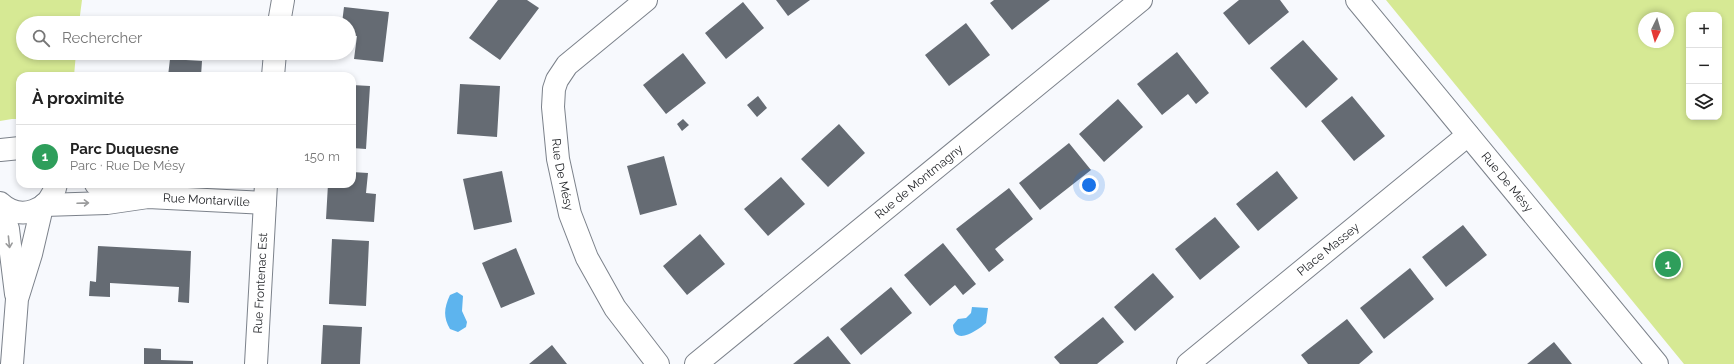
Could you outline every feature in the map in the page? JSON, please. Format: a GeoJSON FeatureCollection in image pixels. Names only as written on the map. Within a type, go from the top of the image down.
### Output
{"type":"FeatureCollection","features":[{"type":"Feature","properties":{"kind":"street"},"geometry":{"type":"LineString","coordinates":[[280,16],[283,0]]}},
{"type":"Feature","properties":{"kind":"street","name":"Rue De Mésy"},"geometry":{"type":"LineString","coordinates":[[646,0],[567,65],[557,80],[554,89],[553,107],[559,165],[570,214],[587,258],[615,308],[658,364]]}},
{"type":"Feature","properties":{"kind":"street","name":"Rue de Montmagny"},"geometry":{"type":"LineString","coordinates":[[696,364],[1141,0]]}},
{"type":"Feature","properties":{"kind":"street","name":"Rue De Mésy"},"geometry":{"type":"LineString","coordinates":[[1357,0],[1657,364]]}},
{"type":"Feature","properties":{"kind":"street"},"geometry":{"type":"LineString","coordinates":[[273,72],[274,60]]}},
{"type":"Feature","properties":{"kind":"street","name":"Place Massey"},"geometry":{"type":"LineString","coordinates":[[1188,364],[1468,134]]}},
{"type":"Feature","properties":{"kind":"street","name":"Rue Montarville"},"geometry":{"type":"LineString","coordinates":[[11,309],[31,254],[43,206],[52,195],[55,188]]}},
{"type":"Feature","properties":{"kind":"street","name":"Rue Montarville"},"geometry":{"type":"LineString","coordinates":[[112,188],[148,197]]}},
{"type":"Feature","properties":{"kind":"street","name":"Rue Montarville"},"geometry":{"type":"LineString","coordinates":[[0,204],[10,210],[23,213],[43,206],[107,203],[148,197],[266,193]]}},
{"type":"Feature","properties":{"kind":"street","name":"Rue Frontenac Est"},"geometry":{"type":"LineString","coordinates":[[256,364],[266,193]]}},
{"type":"Feature","properties":{"kind":"street","name":"Rue Montarville"},"geometry":{"type":"LineString","coordinates":[[0,204],[8,229],[12,364]]}},
{"type":"Feature","properties":{"kind":"green space"},"geometry":{"type":"Polygon","coordinates":[[[0,0],[82,0],[80,16],[16,16],[16,60],[75,60],[74,72],[16,72],[16,119],[0,121],[0,0]]]}},
{"type":"Feature","properties":{"kind":"green space"},"geometry":{"type":"Polygon","coordinates":[[[1386,0],[1734,0],[1734,364],[1684,364],[1386,0]]]}},
{"type":"Feature","properties":{"kind":"water"},"geometry":{"type":"Polygon","coordinates":[[[457,292],[463,296],[462,311],[467,322],[466,327],[458,332],[450,329],[445,316],[446,304],[450,295],[457,292]]]}},
{"type":"Feature","properties":{"kind":"water"},"geometry":{"type":"Polygon","coordinates":[[[972,307],[988,308],[986,323],[972,333],[962,336],[957,335],[954,332],[953,325],[958,319],[966,318],[971,313],[972,307]]]}},
{"type":"Feature","properties":{"kind":"building"},"geometry":{"type":"Polygon","coordinates":[[[498,0],[527,0],[539,8],[500,60],[469,38],[498,0]]]}},
{"type":"Feature","properties":{"kind":"building"},"geometry":{"type":"Polygon","coordinates":[[[776,0],[810,0],[788,16],[776,0]]]}},
{"type":"Feature","properties":{"kind":"building"},"geometry":{"type":"Polygon","coordinates":[[[994,0],[1050,0],[1012,30],[990,3],[994,0]]]}},
{"type":"Feature","properties":{"kind":"building"},"geometry":{"type":"Polygon","coordinates":[[[1239,0],[1280,0],[1289,12],[1249,45],[1223,13],[1239,0]]]}},
{"type":"Feature","properties":{"kind":"building"},"geometry":{"type":"Polygon","coordinates":[[[743,2],[764,28],[726,59],[705,33],[743,2]]]}},
{"type":"Feature","properties":{"kind":"building"},"geometry":{"type":"Polygon","coordinates":[[[344,7],[389,12],[383,62],[356,59],[356,16],[343,16],[344,7]]]}},
{"type":"Feature","properties":{"kind":"building"},"geometry":{"type":"Polygon","coordinates":[[[966,23],[990,55],[949,86],[925,55],[966,23]]]}},
{"type":"Feature","properties":{"kind":"building"},"geometry":{"type":"Polygon","coordinates":[[[1303,40],[1338,79],[1306,108],[1270,68],[1303,40]]]}},
{"type":"Feature","properties":{"kind":"building"},"geometry":{"type":"Polygon","coordinates":[[[1177,52],[1209,93],[1196,104],[1188,94],[1162,115],[1137,84],[1177,52]]]}},
{"type":"Feature","properties":{"kind":"building"},"geometry":{"type":"Polygon","coordinates":[[[683,53],[706,83],[666,114],[643,85],[683,53]]]}},
{"type":"Feature","properties":{"kind":"building"},"geometry":{"type":"Polygon","coordinates":[[[170,60],[202,61],[201,72],[168,72],[170,60]]]}},
{"type":"Feature","properties":{"kind":"building"},"geometry":{"type":"Polygon","coordinates":[[[460,84],[500,86],[497,137],[457,134],[460,84]]]}},
{"type":"Feature","properties":{"kind":"building"},"geometry":{"type":"Polygon","coordinates":[[[356,85],[370,86],[366,149],[356,148],[356,85]]]}},
{"type":"Feature","properties":{"kind":"building"},"geometry":{"type":"Polygon","coordinates":[[[758,96],[767,108],[757,117],[747,105],[758,96]]]}},
{"type":"Feature","properties":{"kind":"building"},"geometry":{"type":"Polygon","coordinates":[[[1352,96],[1385,136],[1354,161],[1321,121],[1352,96]]]}},
{"type":"Feature","properties":{"kind":"building"},"geometry":{"type":"Polygon","coordinates":[[[1118,99],[1143,127],[1104,162],[1079,134],[1118,99]]]}},
{"type":"Feature","properties":{"kind":"building"},"geometry":{"type":"Polygon","coordinates":[[[683,119],[689,125],[682,131],[677,124],[683,119]]]}},
{"type":"Feature","properties":{"kind":"building"},"geometry":{"type":"Polygon","coordinates":[[[839,124],[865,153],[828,187],[801,159],[839,124]]]}},
{"type":"Feature","properties":{"kind":"building"},"geometry":{"type":"Polygon","coordinates":[[[1069,143],[1091,170],[1040,210],[1019,183],[1069,143]]]}},
{"type":"Feature","properties":{"kind":"building"},"geometry":{"type":"Polygon","coordinates":[[[664,156],[677,205],[640,215],[627,166],[664,156]]]}},
{"type":"Feature","properties":{"kind":"building"},"geometry":{"type":"Polygon","coordinates":[[[502,171],[512,222],[474,230],[463,179],[502,171]]]}},
{"type":"Feature","properties":{"kind":"building"},"geometry":{"type":"Polygon","coordinates":[[[1277,171],[1298,198],[1258,231],[1236,204],[1277,171]]]}},
{"type":"Feature","properties":{"kind":"building"},"geometry":{"type":"Polygon","coordinates":[[[356,172],[368,173],[366,193],[376,194],[374,222],[326,219],[328,188],[356,188],[356,172]]]}},
{"type":"Feature","properties":{"kind":"building"},"geometry":{"type":"Polygon","coordinates":[[[781,177],[805,204],[768,236],[744,209],[781,177]]]}},
{"type":"Feature","properties":{"kind":"building"},"geometry":{"type":"Polygon","coordinates":[[[1009,188],[1033,219],[995,249],[1004,260],[989,272],[956,229],[1009,188]]]}},
{"type":"Feature","properties":{"kind":"building"},"geometry":{"type":"Polygon","coordinates":[[[1215,217],[1240,247],[1200,280],[1175,249],[1215,217]]]}},
{"type":"Feature","properties":{"kind":"building"},"geometry":{"type":"Polygon","coordinates":[[[1463,225],[1487,255],[1446,287],[1422,257],[1463,225]]]}},
{"type":"Feature","properties":{"kind":"building"},"geometry":{"type":"Polygon","coordinates":[[[700,234],[725,264],[687,295],[663,266],[700,234]]]}},
{"type":"Feature","properties":{"kind":"building"},"geometry":{"type":"Polygon","coordinates":[[[332,239],[369,241],[366,306],[329,304],[332,239]]]}},
{"type":"Feature","properties":{"kind":"building"},"geometry":{"type":"Polygon","coordinates":[[[943,243],[976,284],[963,295],[955,285],[930,306],[904,275],[943,243]]]}},
{"type":"Feature","properties":{"kind":"building"},"geometry":{"type":"Polygon","coordinates":[[[98,246],[191,251],[189,303],[178,302],[179,287],[110,283],[110,297],[89,296],[90,281],[96,282],[98,246]]]}},
{"type":"Feature","properties":{"kind":"building"},"geometry":{"type":"Polygon","coordinates":[[[516,248],[535,294],[501,308],[482,263],[516,248]]]}},
{"type":"Feature","properties":{"kind":"building"},"geometry":{"type":"Polygon","coordinates":[[[1410,268],[1434,299],[1384,339],[1360,308],[1410,268]]]}},
{"type":"Feature","properties":{"kind":"building"},"geometry":{"type":"Polygon","coordinates":[[[1153,273],[1174,297],[1135,331],[1114,307],[1153,273]]]}},
{"type":"Feature","properties":{"kind":"building"},"geometry":{"type":"Polygon","coordinates":[[[891,287],[912,313],[861,355],[840,329],[891,287]]]}},
{"type":"Feature","properties":{"kind":"building"},"geometry":{"type":"Polygon","coordinates":[[[1103,317],[1124,342],[1097,364],[1060,364],[1054,357],[1103,317]]]}},
{"type":"Feature","properties":{"kind":"building"},"geometry":{"type":"Polygon","coordinates":[[[1347,319],[1373,352],[1359,364],[1308,364],[1301,355],[1347,319]]]}},
{"type":"Feature","properties":{"kind":"building"},"geometry":{"type":"Polygon","coordinates":[[[323,325],[362,327],[360,364],[321,364],[323,325]]]}},
{"type":"Feature","properties":{"kind":"building"},"geometry":{"type":"Polygon","coordinates":[[[828,336],[851,364],[793,364],[828,336]]]}},
{"type":"Feature","properties":{"kind":"building"},"geometry":{"type":"Polygon","coordinates":[[[1554,342],[1572,364],[1527,364],[1554,342]]]}},
{"type":"Feature","properties":{"kind":"building"},"geometry":{"type":"Polygon","coordinates":[[[552,345],[567,364],[529,364],[552,345]]]}},
{"type":"Feature","properties":{"kind":"building"},"geometry":{"type":"Polygon","coordinates":[[[144,348],[161,349],[161,360],[193,361],[193,364],[144,364],[144,348]]]}},
{"type":"Feature","properties":{"kind":"place","name":"Parc Duquesne"},"geometry":{"type":"Point","coordinates":[1668,264]}}]}
